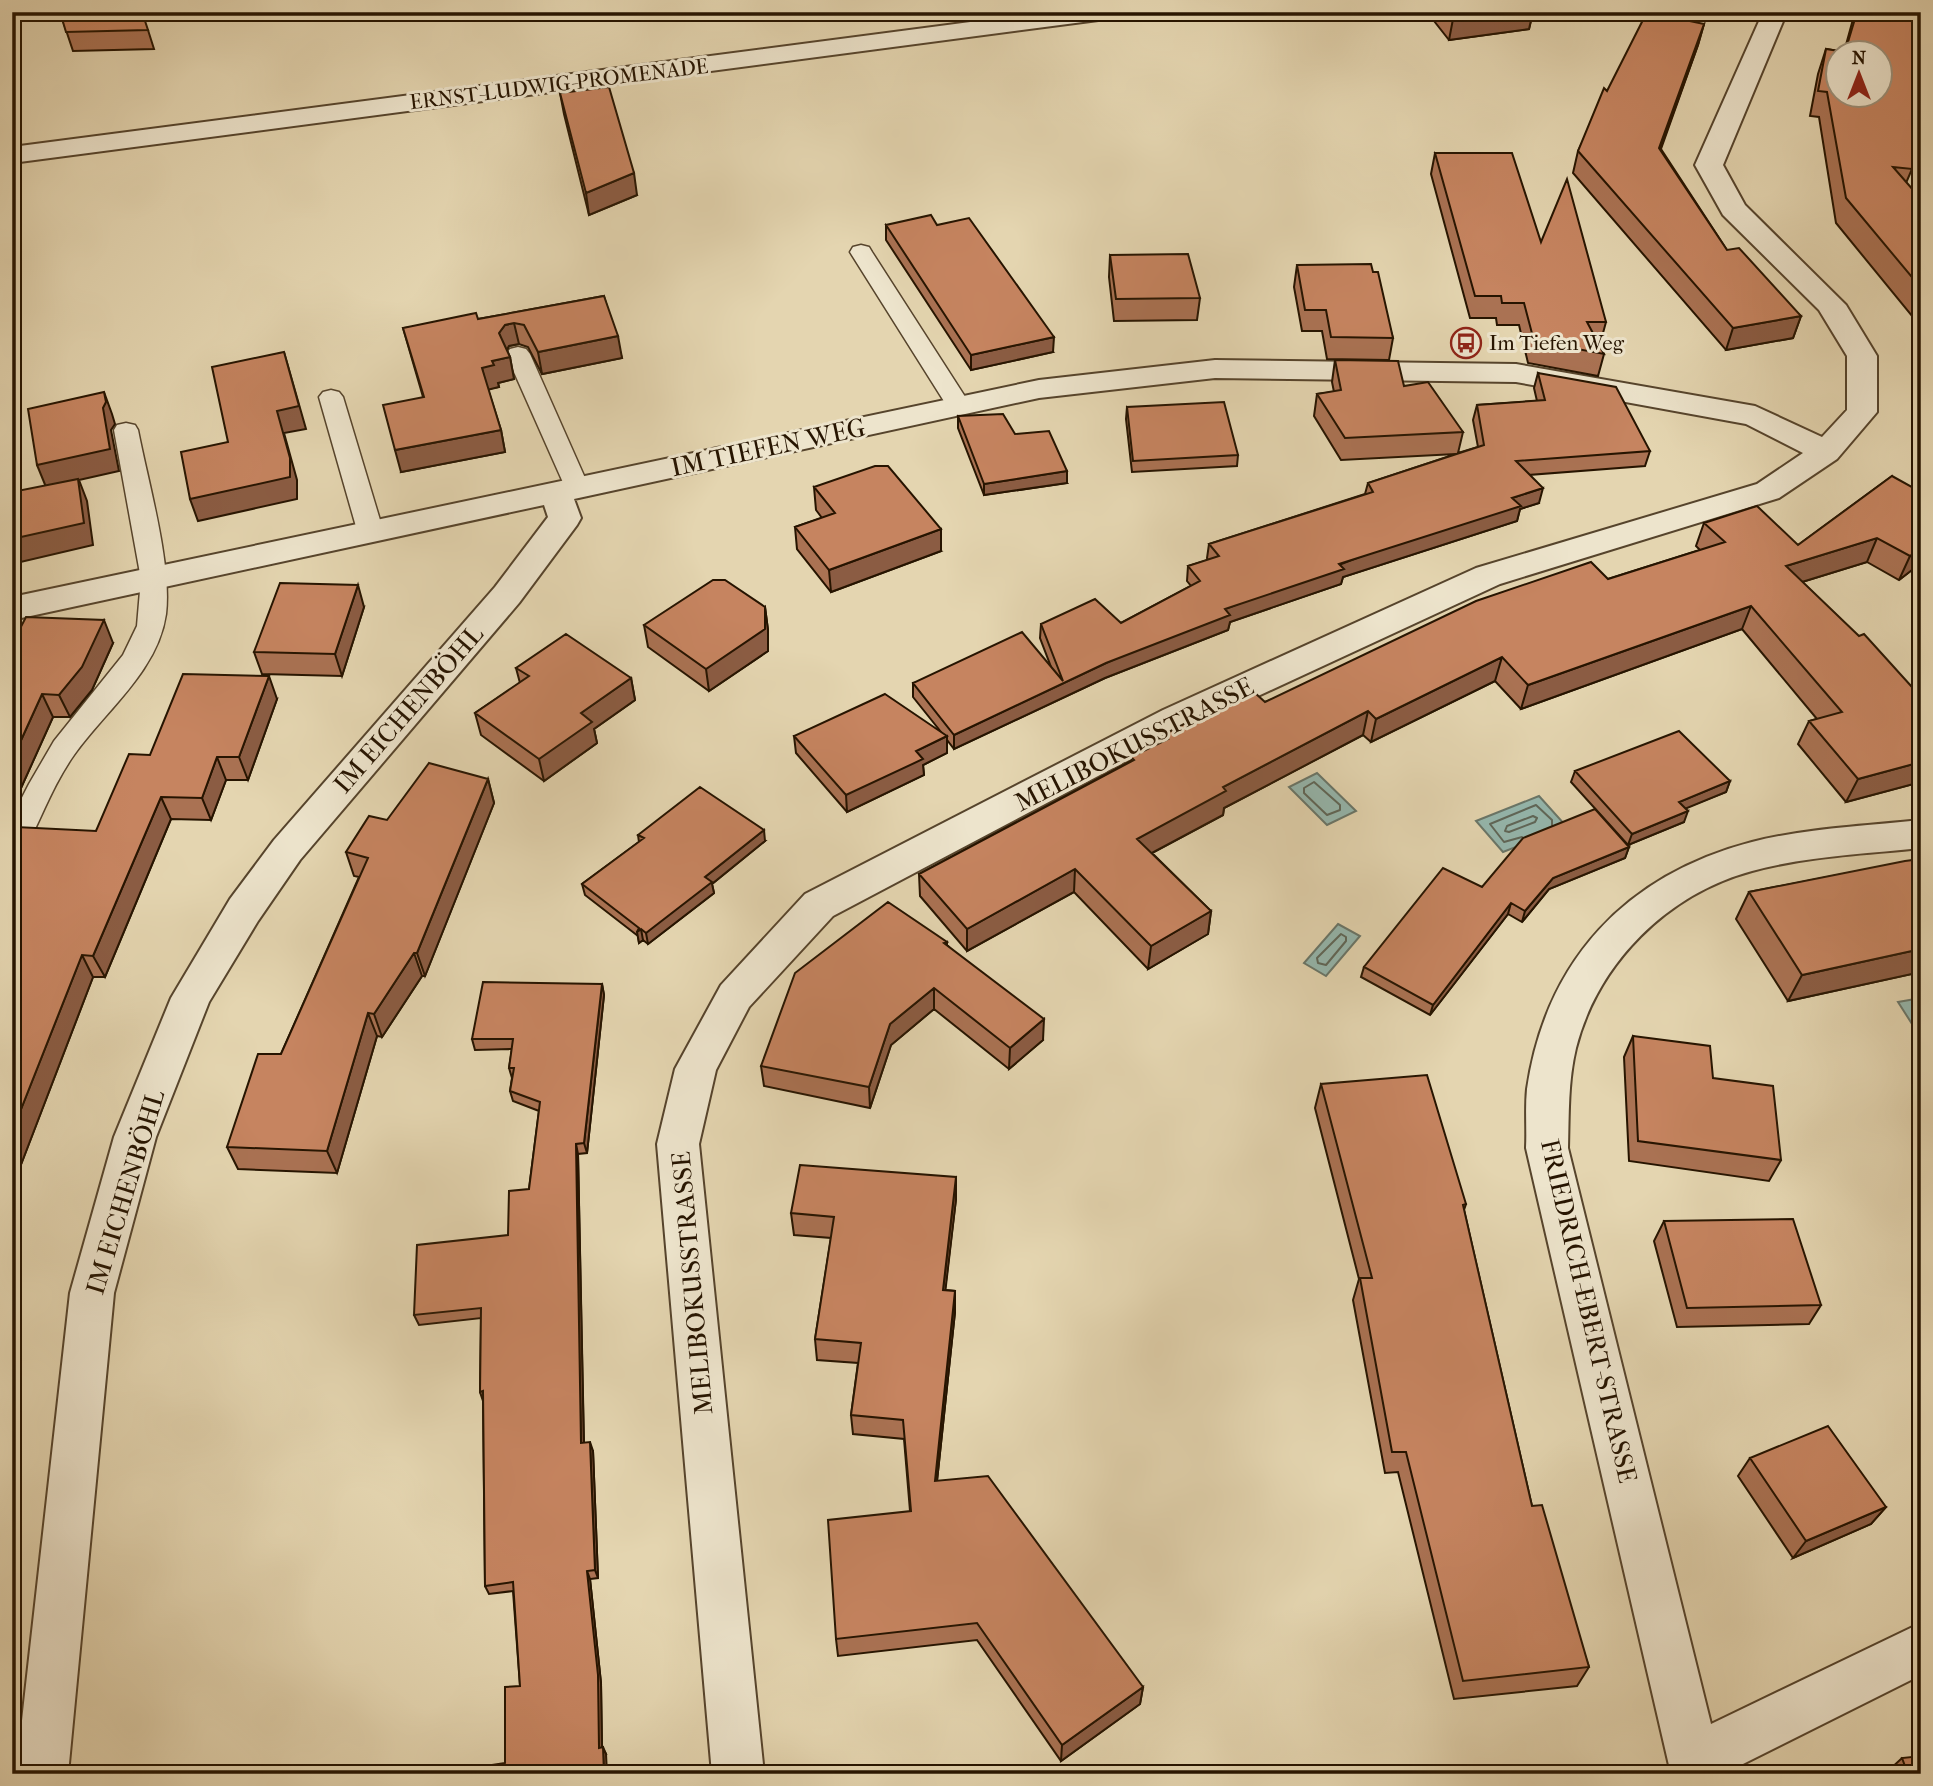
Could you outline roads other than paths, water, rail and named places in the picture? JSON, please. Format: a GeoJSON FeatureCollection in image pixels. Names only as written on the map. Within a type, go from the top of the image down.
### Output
{"type":"FeatureCollection","features":[{"type":"Feature","properties":{"kind":"street","name":"ERNST-LUDWIG-PROMENADE"},"geometry":{"type":"LineString","coordinates":[[12,155],[1106,12]]}},
{"type":"Feature","properties":{"kind":"street","name":"MELIBOKUSSTRASSE"},"geometry":{"type":"LineString","coordinates":[[738,1774],[678,1144],[696,1069],[735,996],[819,905],[1176,719],[1488,576],[1768,491],[1826,452],[1862,412],[1862,356],[1831,305],[1733,209],[1709,165],[1772,19]]}},
{"type":"Feature","properties":{"kind":"street","name":"IM TIEFEN WEG"},"geometry":{"type":"LineString","coordinates":[[12,609],[370,530],[1039,389],[1215,369],[1516,373],[1755,416],[1826,452]]}},
{"type":"Feature","properties":{"kind":"street","name":"IM EICHENBÖHL"},"geometry":{"type":"LineString","coordinates":[[42,1774],[92,1293],[135,1138],[191,998],[244,910],[287,850],[508,595],[565,518],[567,490]]}},
{"type":"Feature","properties":{"kind":"street","name":"FRIEDRICH-EBERT-STRASSE"},"geometry":{"type":"LineString","coordinates":[[1696,1767],[1548,1148],[1548,1092],[1554,1055],[1565,1016],[1580,980],[1621,928],[1669,890],[1732,862],[1779,852],[1921,834]]}},
{"type":"Feature","properties":{"kind":"street"},"geometry":{"type":"LineString","coordinates":[[1696,1767],[1921,1648]]}},
{"type":"Feature","properties":{"kind":"lane"},"geometry":{"type":"LineString","coordinates":[[861,252],[959,406]]}},
{"type":"Feature","properties":{"kind":"lane"},"geometry":{"type":"LineString","coordinates":[[518,354],[567,490]]}},
{"type":"Feature","properties":{"kind":"lane"},"geometry":{"type":"LineString","coordinates":[[331,397],[370,530]]}},
{"type":"Feature","properties":{"kind":"lane"},"geometry":{"type":"LineString","coordinates":[[12,847],[64,748],[134,660],[150,627],[154,579],[126,430]]}},
{"type":"Feature","properties":{"kind":"water"},"geometry":{"type":"Polygon","coordinates":[[[1317,773],[1356,811],[1327,825],[1289,787],[1317,773]]]}},
{"type":"Feature","properties":{"kind":"water"},"geometry":{"type":"Polygon","coordinates":[[[1539,796],[1567,827],[1503,852],[1476,821],[1539,796]]]}},
{"type":"Feature","properties":{"kind":"water"},"geometry":{"type":"Polygon","coordinates":[[[1338,924],[1360,936],[1326,976],[1304,963],[1338,924]]]}},
{"type":"Feature","properties":{"kind":"water"},"geometry":{"type":"Polygon","coordinates":[[[1921,998],[1921,1038],[1898,1002],[1921,998]]]}},
{"type":"Feature","properties":{"kind":"place","name":"Im Tiefen Weg"},"geometry":{"type":"Point","coordinates":[1466,343]}}]}
